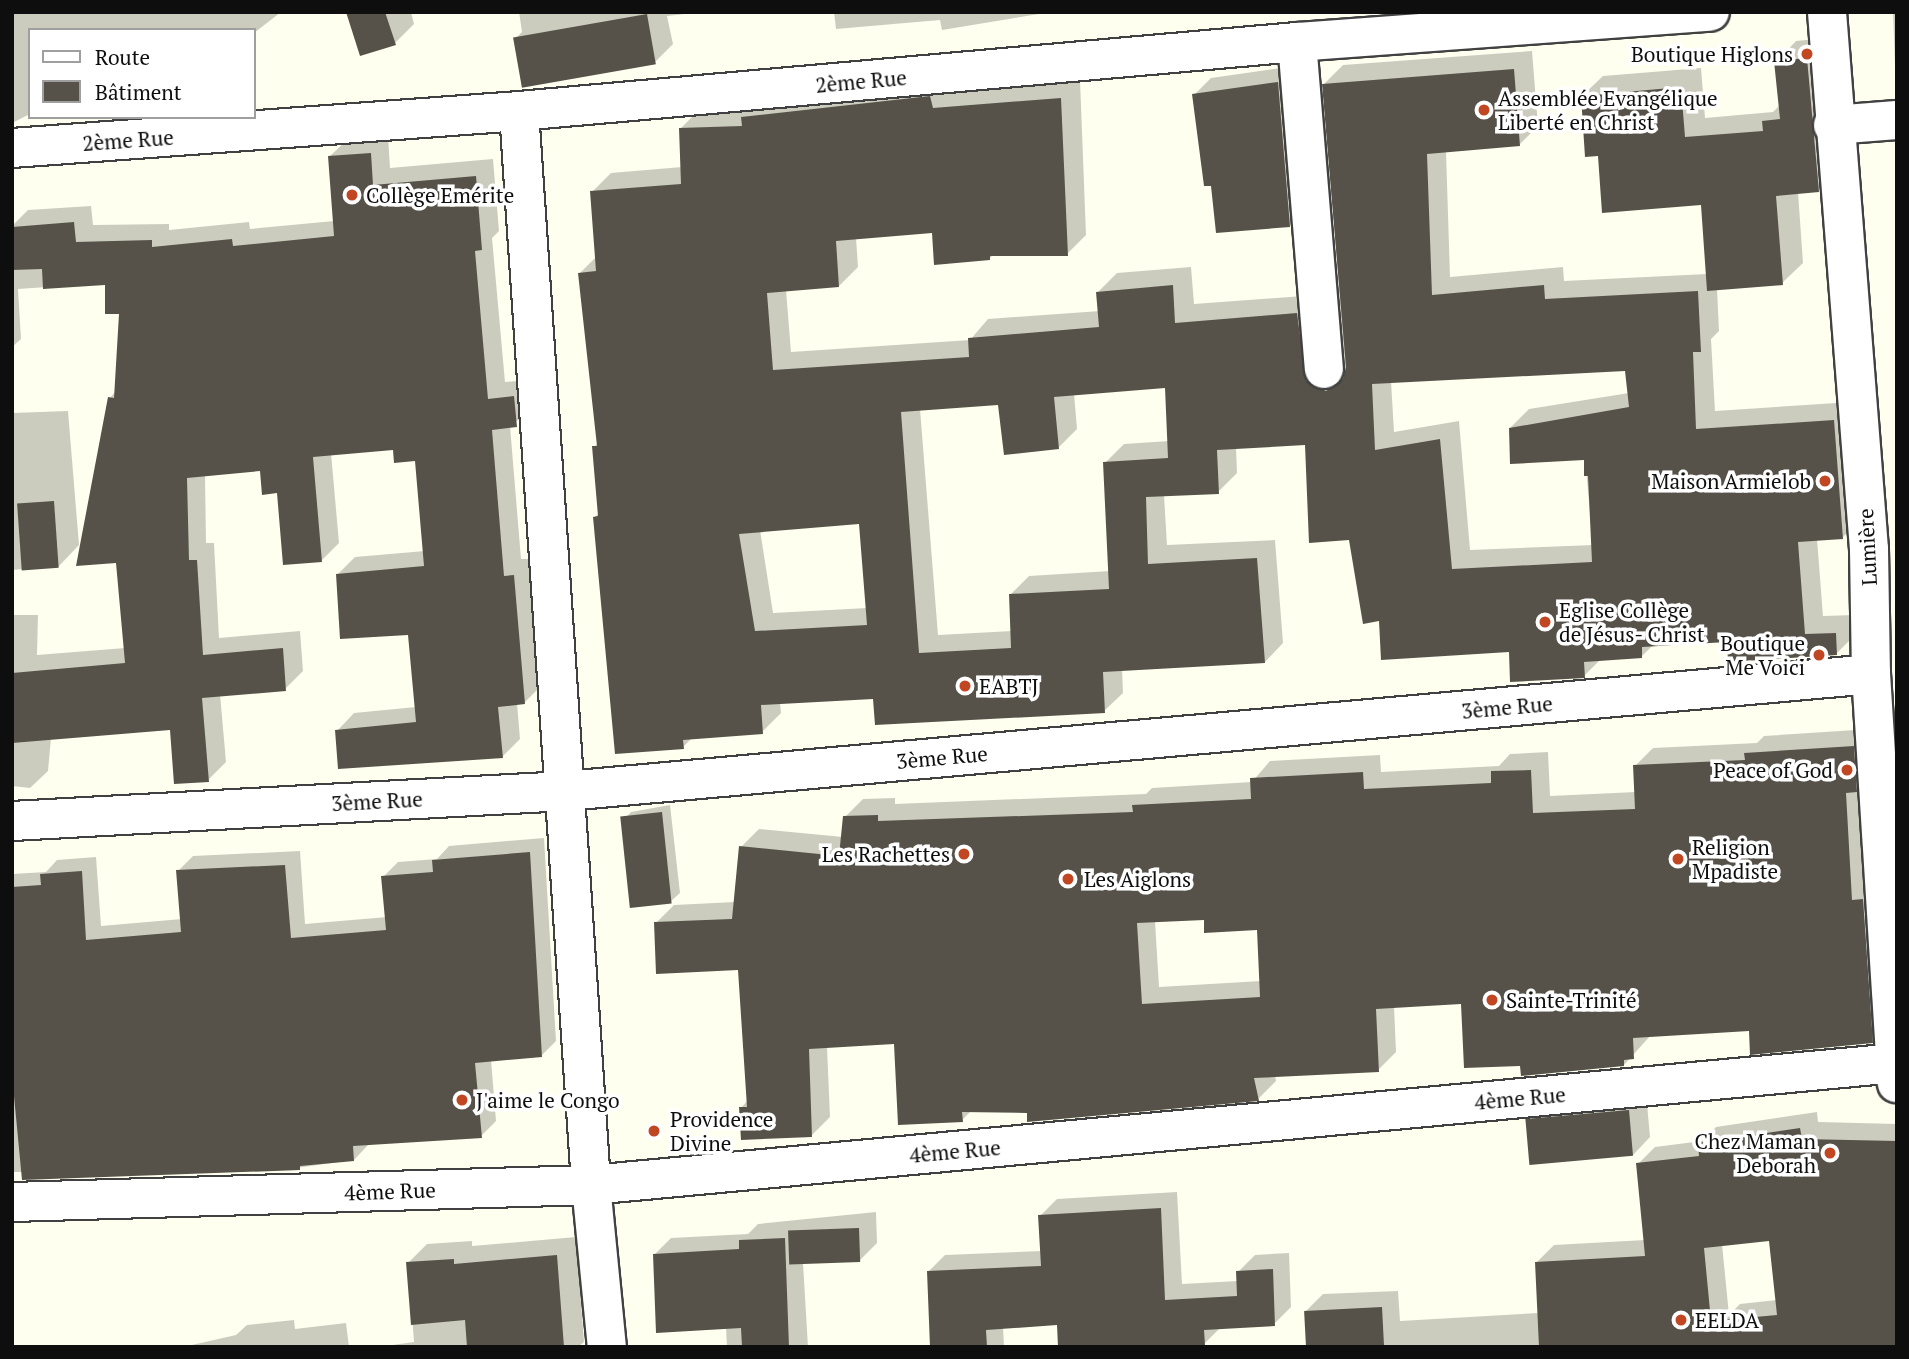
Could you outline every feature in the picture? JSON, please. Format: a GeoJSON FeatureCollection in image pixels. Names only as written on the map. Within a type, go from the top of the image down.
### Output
{"type":"FeatureCollection","features":[{"type":"Feature","properties":{"kind":"street","name":"2ème Rue"},"geometry":{"type":"LineString","coordinates":[[12,148],[519,111],[1297,42],[1710,12]]}},
{"type":"Feature","properties":{"kind":"street","name":"Lumière"},"geometry":{"type":"LineString","coordinates":[[1828,12],[1833,125],[1883,549],[1871,674],[1893,962],[1896,1073]]}},
{"type":"Feature","properties":{"kind":"street"},"geometry":{"type":"LineString","coordinates":[[1297,42],[1324,369]]}},
{"type":"Feature","properties":{"kind":"street"},"geometry":{"type":"LineString","coordinates":[[519,111],[591,1185],[607,1347]]}},
{"type":"Feature","properties":{"kind":"street"},"geometry":{"type":"LineString","coordinates":[[1833,125],[1897,120]]}},
{"type":"Feature","properties":{"kind":"street","name":"3ème Rue"},"geometry":{"type":"LineString","coordinates":[[12,821],[566,791],[1871,674]]}},
{"type":"Feature","properties":{"kind":"street","name":"4ème Rue"},"geometry":{"type":"LineString","coordinates":[[12,1202],[591,1185],[1896,1073]]}},
{"type":"Feature","properties":{"kind":"building"},"geometry":{"type":"Polygon","coordinates":[[[346,12],[385,12],[396,45],[360,56],[346,12]]]}},
{"type":"Feature","properties":{"kind":"building"},"geometry":{"type":"Polygon","coordinates":[[[647,14],[656,64],[522,88],[513,38],[647,14]]]}},
{"type":"Feature","properties":{"kind":"building"},"geometry":{"type":"Polygon","coordinates":[[[1807,58],[1819,192],[1776,196],[1783,285],[1707,291],[1701,205],[1602,213],[1598,156],[1585,157],[1581,96],[1681,87],[1685,137],[1763,131],[1762,121],[1780,119],[1774,61],[1807,58]]]}},
{"type":"Feature","properties":{"kind":"building"},"geometry":{"type":"Polygon","coordinates":[[[1514,69],[1520,146],[1427,154],[1432,295],[1544,285],[1545,299],[1698,291],[1701,352],[1693,352],[1696,429],[1834,420],[1843,539],[1798,542],[1805,634],[1836,633],[1837,655],[1728,662],[1727,642],[1642,647],[1642,658],[1584,662],[1585,678],[1510,682],[1509,652],[1381,660],[1379,621],[1363,624],[1349,540],[1309,543],[1305,445],[1217,450],[1219,494],[1146,497],[1148,564],[1257,558],[1265,663],[1103,672],[1105,713],[875,725],[873,699],[761,705],[763,734],[683,740],[684,749],[615,754],[593,517],[598,516],[592,446],[597,446],[578,273],[596,271],[590,191],[681,184],[679,128],[742,126],[741,117],[930,96],[933,108],[1061,98],[1068,256],[990,256],[990,260],[934,265],[932,233],[836,241],[839,287],[767,293],[773,370],[969,357],[968,338],[1099,327],[1096,292],[1173,285],[1175,323],[1297,313],[1306,381],[1326,391],[1343,379],[1346,367],[1322,84],[1514,69]],[[1625,371],[1372,384],[1375,450],[1440,439],[1452,569],[1592,562],[1588,476],[1584,476],[1584,460],[1510,464],[1509,428],[1629,407],[1625,371]],[[1165,388],[1054,397],[1059,449],[1004,455],[998,405],[901,412],[919,653],[1011,648],[1009,594],[1109,589],[1103,462],[1168,458],[1165,388]],[[859,524],[739,534],[755,631],[867,625],[859,524]]]}},
{"type":"Feature","properties":{"kind":"building"},"geometry":{"type":"Polygon","coordinates":[[[1278,82],[1290,227],[1216,233],[1211,186],[1204,186],[1192,94],[1278,82]]]}},
{"type":"Feature","properties":{"kind":"building"},"geometry":{"type":"Polygon","coordinates":[[[371,153],[373,185],[476,176],[482,250],[475,251],[488,399],[514,396],[517,427],[492,430],[504,576],[514,575],[525,704],[498,707],[503,758],[338,769],[335,730],[416,722],[408,635],[340,639],[336,574],[424,566],[415,461],[394,463],[393,450],[313,457],[322,562],[283,565],[277,493],[262,495],[260,471],[187,478],[189,560],[197,560],[203,655],[283,648],[286,691],[202,698],[209,782],[174,784],[170,730],[12,743],[12,673],[125,663],[116,563],[76,566],[108,397],[114,398],[119,314],[105,314],[105,285],[43,289],[42,269],[12,270],[12,227],[74,222],[76,242],[152,240],[152,247],[232,239],[233,246],[334,236],[328,156],[371,153]]]}},
{"type":"Feature","properties":{"kind":"building"},"geometry":{"type":"Polygon","coordinates":[[[54,501],[59,568],[22,570],[17,504],[54,501]]]}},
{"type":"Feature","properties":{"kind":"building"},"geometry":{"type":"Polygon","coordinates":[[[1854,746],[1857,792],[1846,793],[1852,900],[1863,899],[1873,1043],[1750,1055],[1749,1031],[1633,1038],[1634,1059],[1624,1060],[1624,1066],[1521,1076],[1520,1066],[1464,1068],[1461,1004],[1376,1009],[1379,1072],[1254,1078],[1259,1101],[1027,1122],[1027,1113],[962,1112],[963,1122],[898,1125],[894,1044],[809,1049],[812,1137],[741,1140],[739,1107],[747,1107],[738,970],[656,974],[654,922],[732,919],[739,846],[839,856],[843,816],[878,815],[878,821],[1133,812],[1132,805],[1251,799],[1250,778],[1363,772],[1364,789],[1491,783],[1491,771],[1531,770],[1533,813],[1635,809],[1633,765],[1745,760],[1744,753],[1854,746]],[[1204,920],[1137,923],[1142,1004],[1260,997],[1257,930],[1204,933],[1204,920]]]}},
{"type":"Feature","properties":{"kind":"building"},"geometry":{"type":"Polygon","coordinates":[[[662,812],[672,903],[630,908],[620,816],[662,812]]]}},
{"type":"Feature","properties":{"kind":"building"},"geometry":{"type":"Polygon","coordinates":[[[530,852],[542,1057],[475,1063],[482,1138],[353,1146],[354,1161],[300,1166],[300,1170],[22,1180],[12,1075],[12,887],[41,885],[40,874],[82,871],[86,940],[181,932],[176,870],[285,865],[291,938],[386,930],[381,876],[433,872],[432,860],[530,852]]]}},
{"type":"Feature","properties":{"kind":"building"},"geometry":{"type":"Polygon","coordinates":[[[1629,1110],[1633,1156],[1529,1165],[1525,1119],[1629,1110]]]}},
{"type":"Feature","properties":{"kind":"building"},"geometry":{"type":"Polygon","coordinates":[[[1800,1128],[1802,1139],[1897,1141],[1897,1347],[1539,1347],[1535,1262],[1645,1256],[1636,1163],[1699,1156],[1698,1143],[1800,1128]],[[1769,1241],[1704,1248],[1711,1321],[1777,1315],[1769,1241]]]}},
{"type":"Feature","properties":{"kind":"building"},"geometry":{"type":"Polygon","coordinates":[[[1161,1208],[1165,1300],[1237,1296],[1236,1271],[1273,1269],[1275,1326],[1204,1330],[1205,1345],[1185,1347],[1058,1347],[1057,1325],[986,1330],[987,1347],[930,1347],[927,1271],[1041,1266],[1038,1215],[1161,1208]]]}},
{"type":"Feature","properties":{"kind":"building"},"geometry":{"type":"Polygon","coordinates":[[[859,1228],[860,1262],[789,1264],[788,1230],[859,1228]]]}},
{"type":"Feature","properties":{"kind":"building"},"geometry":{"type":"Polygon","coordinates":[[[785,1238],[789,1347],[742,1347],[741,1328],[656,1333],[653,1254],[739,1249],[739,1240],[785,1238]]]}},
{"type":"Feature","properties":{"kind":"building"},"geometry":{"type":"Polygon","coordinates":[[[557,1255],[564,1347],[467,1347],[465,1320],[411,1325],[406,1262],[454,1259],[454,1264],[557,1255]]]}},
{"type":"Feature","properties":{"kind":"building"},"geometry":{"type":"Polygon","coordinates":[[[1382,1307],[1384,1347],[1306,1347],[1304,1311],[1382,1307]]]}},
{"type":"Feature","properties":{"kind":"place","name":"Boutique Higlons"},"geometry":{"type":"Point","coordinates":[1807,54]}},
{"type":"Feature","properties":{"kind":"place","name":"Assemblée Evangélique Liberté en Christ"},"geometry":{"type":"Point","coordinates":[1484,110]}},
{"type":"Feature","properties":{"kind":"place","name":"Collège Emérite"},"geometry":{"type":"Point","coordinates":[352,195]}},
{"type":"Feature","properties":{"kind":"place","name":"Maison Armielob"},"geometry":{"type":"Point","coordinates":[1825,481]}},
{"type":"Feature","properties":{"kind":"place","name":"Eglise Collège de Jésus- Christ"},"geometry":{"type":"Point","coordinates":[1545,622]}},
{"type":"Feature","properties":{"kind":"place","name":"Boutique Me Voici"},"geometry":{"type":"Point","coordinates":[1819,655]}},
{"type":"Feature","properties":{"kind":"place","name":"EABTJ"},"geometry":{"type":"Point","coordinates":[965,686]}},
{"type":"Feature","properties":{"kind":"place","name":"Peace of God"},"geometry":{"type":"Point","coordinates":[1847,770]}},
{"type":"Feature","properties":{"kind":"place","name":"Les Rachettes"},"geometry":{"type":"Point","coordinates":[964,854]}},
{"type":"Feature","properties":{"kind":"place","name":"Religion Mpadiste"},"geometry":{"type":"Point","coordinates":[1678,859]}},
{"type":"Feature","properties":{"kind":"place","name":"Les Aiglons"},"geometry":{"type":"Point","coordinates":[1068,879]}},
{"type":"Feature","properties":{"kind":"place","name":"Sainte-Trinité"},"geometry":{"type":"Point","coordinates":[1492,1000]}},
{"type":"Feature","properties":{"kind":"place","name":"J'aime le Congo"},"geometry":{"type":"Point","coordinates":[462,1100]}},
{"type":"Feature","properties":{"kind":"place","name":"Providence Divine"},"geometry":{"type":"Point","coordinates":[654,1131]}},
{"type":"Feature","properties":{"kind":"place","name":"Chez Maman Deborah"},"geometry":{"type":"Point","coordinates":[1830,1153]}},
{"type":"Feature","properties":{"kind":"place","name":"EELDA"},"geometry":{"type":"Point","coordinates":[1681,1320]}}]}
